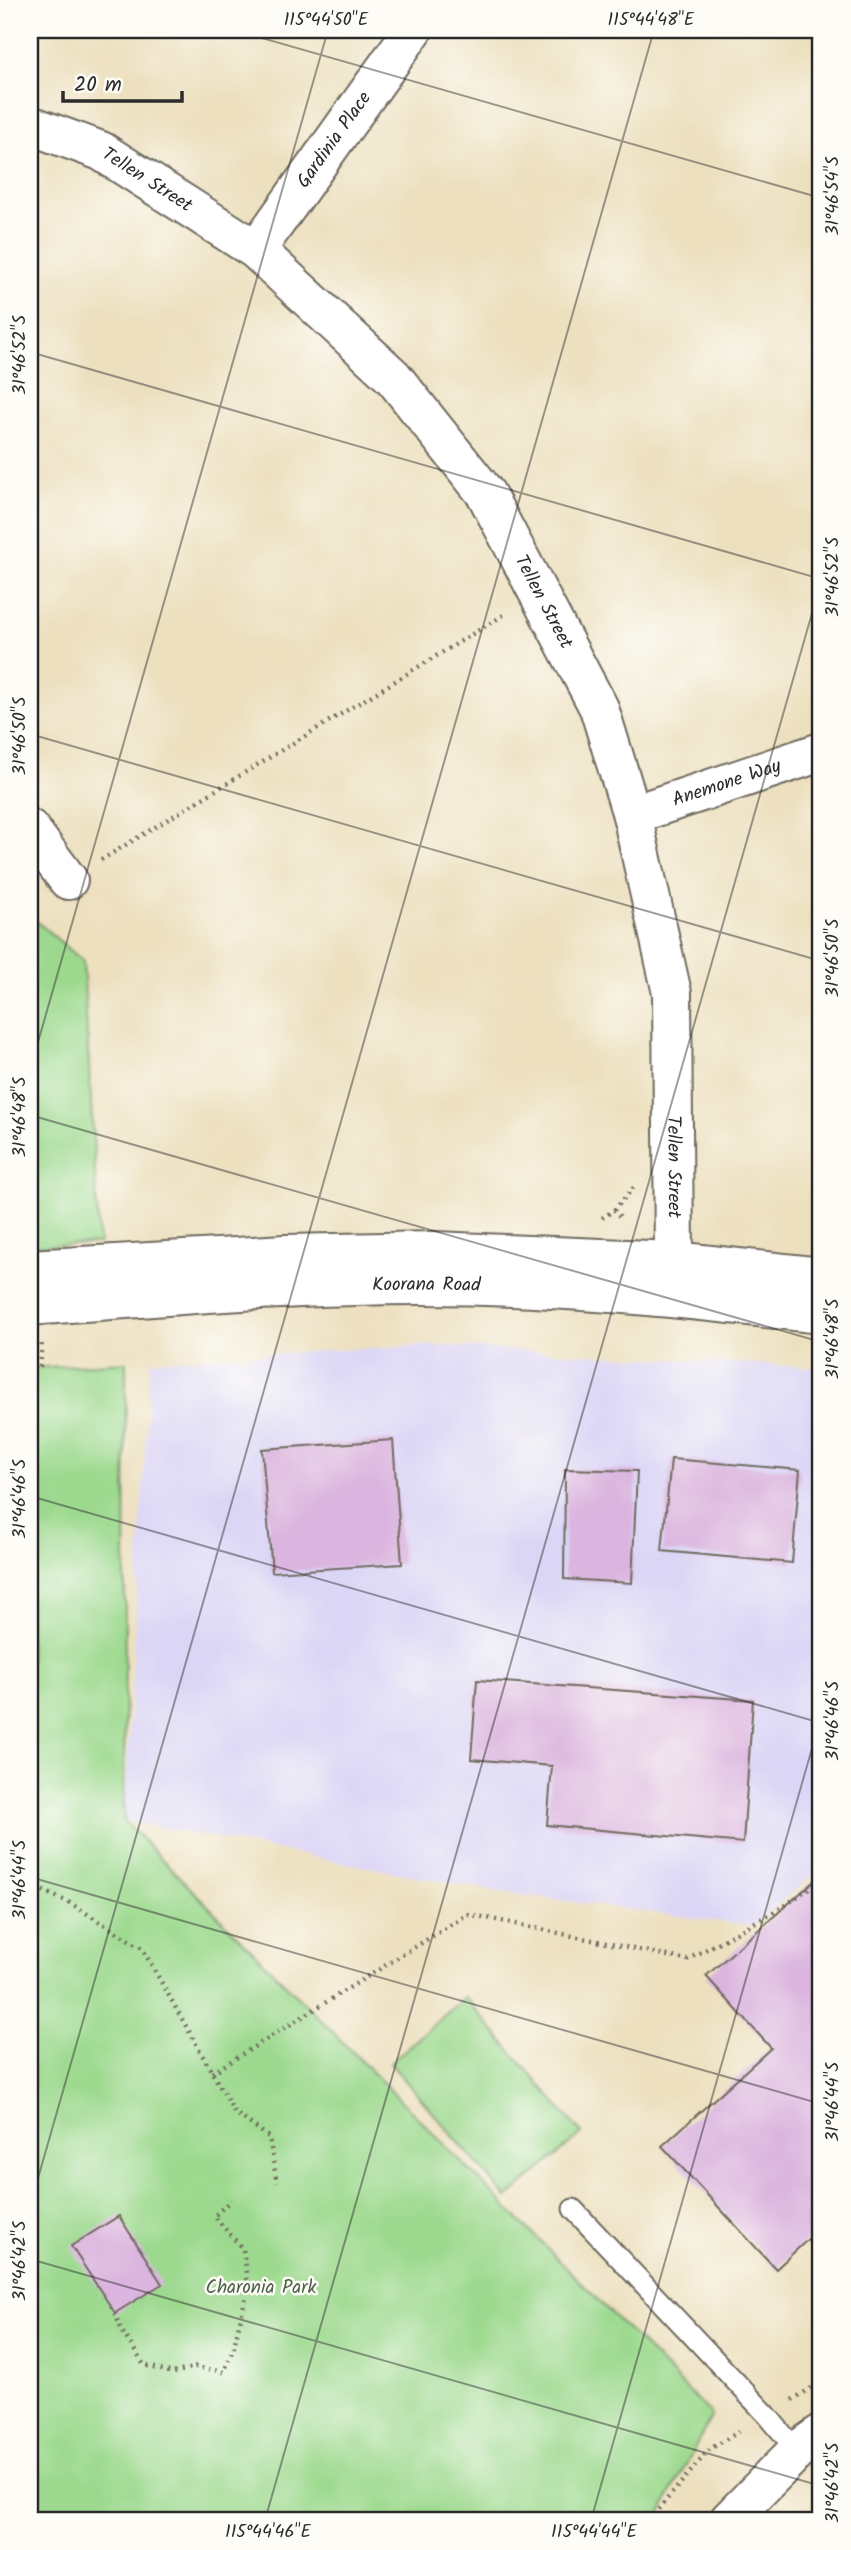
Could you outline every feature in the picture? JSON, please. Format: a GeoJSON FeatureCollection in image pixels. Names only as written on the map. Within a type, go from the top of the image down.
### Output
{"type":"FeatureCollection","features":[{"type":"Feature","properties":{"kind":"street","name":"Gardinia Place"},"geometry":{"type":"LineString","coordinates":[[256,250],[413,30]]}},
{"type":"Feature","properties":{"kind":"street","name":"Tellen Street"},"geometry":{"type":"LineString","coordinates":[[30,125],[101,151],[256,250],[393,377],[486,494],[598,708],[632,815],[672,993],[672,1279]]}},
{"type":"Feature","properties":{"kind":"street","name":"Anemone Way"},"geometry":{"type":"LineString","coordinates":[[632,815],[821,752]]}},
{"type":"Feature","properties":{"kind":"street"},"geometry":{"type":"LineString","coordinates":[[30,829],[68,880]]}},
{"type":"Feature","properties":{"kind":"street","name":"Koorana Road"},"geometry":{"type":"LineString","coordinates":[[30,1269],[285,1254],[435,1251],[672,1279],[821,1314]]}},
{"type":"Feature","properties":{"kind":"street","name":"Koorana Road"},"geometry":{"type":"LineString","coordinates":[[30,1306],[143,1297],[373,1286],[545,1289],[672,1279],[821,1277]]}},
{"type":"Feature","properties":{"kind":"street"},"geometry":{"type":"LineString","coordinates":[[729,2520],[809,2442]]}},
{"type":"Feature","properties":{"kind":"lane"},"geometry":{"type":"LineString","coordinates":[[573,2209],[767,2415],[809,2442]]}},
{"type":"Feature","properties":{"kind":"path"},"geometry":{"type":"LineString","coordinates":[[68,880],[537,595]]}},
{"type":"Feature","properties":{"kind":"path"},"geometry":{"type":"LineString","coordinates":[[614,1210],[636,1184]]}},
{"type":"Feature","properties":{"kind":"path"},"geometry":{"type":"LineString","coordinates":[[40,1367],[42,1341]]}},
{"type":"Feature","properties":{"kind":"path"},"geometry":{"type":"LineString","coordinates":[[212,2073],[468,1914],[687,1960],[786,1905],[821,1879]]}},
{"type":"Feature","properties":{"kind":"path"},"geometry":{"type":"LineString","coordinates":[[30,1885],[70,1903],[142,1948],[235,2113],[269,2137],[277,2183]]}},
{"type":"Feature","properties":{"kind":"path"},"geometry":{"type":"LineString","coordinates":[[115,2314],[121,2331],[144,2365],[173,2374],[196,2367],[223,2372],[234,2346],[248,2288],[243,2249],[214,2216],[231,2200]]}},
{"type":"Feature","properties":{"kind":"path"},"geometry":{"type":"LineString","coordinates":[[649,2520],[710,2449],[821,2382]]}},
{"type":"Feature","properties":{"kind":"shaded area"},"geometry":{"type":"Polygon","coordinates":[[[426,1345],[821,1368],[821,1868],[752,1926],[500,1892],[124,1821],[150,1361],[426,1345]]]}},
{"type":"Feature","properties":{"kind":"green space"},"geometry":{"type":"Polygon","coordinates":[[[30,916],[83,961],[99,1244],[30,1246],[30,916]]]}},
{"type":"Feature","properties":{"kind":"green space","name":"Charonia Park"},"geometry":{"type":"Polygon","coordinates":[[[126,1362],[124,1821],[712,2415],[657,2520],[30,2520],[30,1368],[126,1362]]]}},
{"type":"Feature","properties":{"kind":"green space"},"geometry":{"type":"Polygon","coordinates":[[[465,1997],[582,2134],[507,2198],[390,2063],[465,1997]]]}},
{"type":"Feature","properties":{"kind":"building"},"geometry":{"type":"Polygon","coordinates":[[[393,1440],[402,1564],[272,1572],[262,1449],[393,1440]]]}},
{"type":"Feature","properties":{"kind":"building"},"geometry":{"type":"Polygon","coordinates":[[[671,1459],[800,1470],[792,1563],[662,1551],[671,1459]]]}},
{"type":"Feature","properties":{"kind":"building"},"geometry":{"type":"Polygon","coordinates":[[[565,1469],[637,1471],[632,1583],[564,1579],[565,1469]]]}},
{"type":"Feature","properties":{"kind":"building"},"geometry":{"type":"Polygon","coordinates":[[[477,1680],[753,1700],[743,1843],[547,1825],[552,1766],[471,1759],[477,1680]]]}},
{"type":"Feature","properties":{"kind":"building"},"geometry":{"type":"Polygon","coordinates":[[[821,1875],[821,2227],[776,2269],[662,2146],[771,2048],[706,1976],[821,1875]]]}},
{"type":"Feature","properties":{"kind":"building"},"geometry":{"type":"Polygon","coordinates":[[[119,2216],[162,2284],[115,2313],[71,2246],[119,2216]]]}}]}
